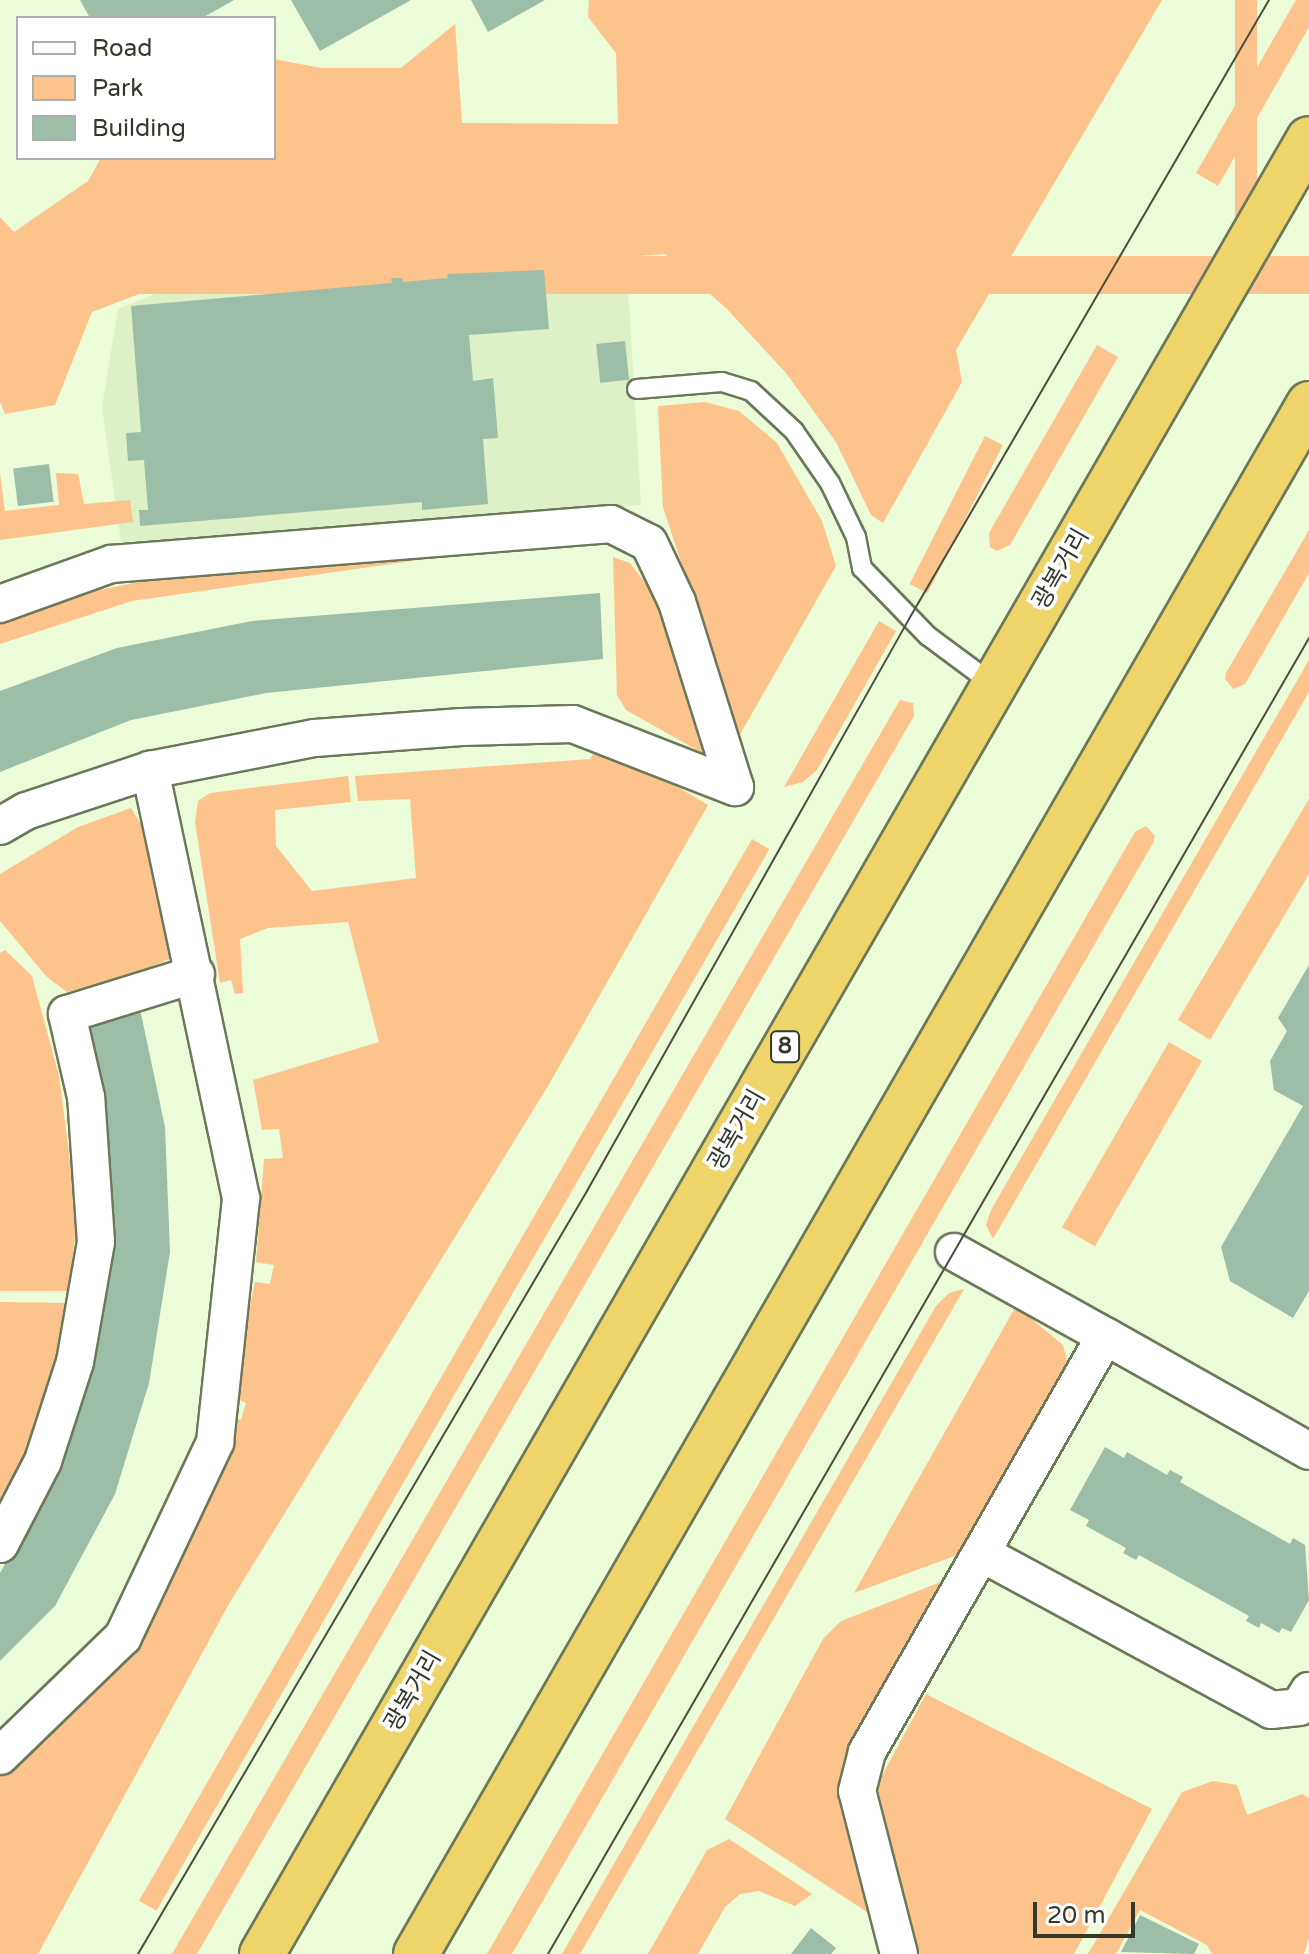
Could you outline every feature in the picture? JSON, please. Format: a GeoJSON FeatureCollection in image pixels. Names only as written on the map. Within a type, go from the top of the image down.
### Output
{"type":"FeatureCollection","features":[{"type":"Feature","properties":{"kind":"highway","name":"광복거리"},"geometry":{"type":"LineString","coordinates":[[262,1954],[1309,139]]}},
{"type":"Feature","properties":{"kind":"highway"},"geometry":{"type":"LineString","coordinates":[[416,1954],[1309,404]]}},
{"type":"Feature","properties":{"kind":"street"},"geometry":{"type":"LineString","coordinates":[[0,604],[111,564],[611,524],[649,543],[655,555],[677,602],[735,787],[573,724],[315,738],[150,770],[26,811],[0,826]]}},
{"type":"Feature","properties":{"kind":"street"},"geometry":{"type":"LineString","coordinates":[[0,1756],[123,1637],[215,1442],[241,1198],[196,974],[150,770]]}},
{"type":"Feature","properties":{"kind":"street"},"geometry":{"type":"LineString","coordinates":[[0,1544],[43,1461],[75,1362],[96,1242],[86,1097],[67,1014],[196,974]]}},
{"type":"Feature","properties":{"kind":"street"},"geometry":{"type":"LineString","coordinates":[[954,1252],[1309,1451]]}},
{"type":"Feature","properties":{"kind":"street"},"geometry":{"type":"LineString","coordinates":[[899,1954],[857,1791],[867,1752],[1105,1336]]}},
{"type":"Feature","properties":{"kind":"street"},"geometry":{"type":"LineString","coordinates":[[981,1553],[1271,1710],[1299,1707],[1309,1691]]}},
{"type":"Feature","properties":{"kind":"lane"},"geometry":{"type":"LineString","coordinates":[[637,389],[722,382],[751,391],[794,431],[830,483],[856,537],[862,568],[909,619],[994,685]]}},
{"type":"Feature","properties":{"kind":"shaded area"},"geometry":{"type":"Polygon","coordinates":[[[541,264],[612,271],[628,287],[641,505],[121,542],[102,407],[118,309],[154,294],[541,264]]]}},
{"type":"Feature","properties":{"kind":"green space"},"geometry":{"type":"Polygon","coordinates":[[[589,0],[1162,0],[956,350],[962,382],[883,523],[871,515],[836,442],[786,373],[727,309],[665,254],[147,291],[92,312],[55,405],[5,414],[0,402],[0,217],[14,232],[88,181],[100,160],[276,160],[276,59],[321,68],[401,68],[455,24],[462,123],[618,124],[616,53],[588,17],[589,0]]]}},
{"type":"Feature","properties":{"kind":"green space"},"geometry":{"type":"Polygon","coordinates":[[[1235,0],[1257,0],[1257,287],[1235,287],[1235,0]]]}},
{"type":"Feature","properties":{"kind":"green space"},"geometry":{"type":"Polygon","coordinates":[[[1296,0],[1309,0],[1309,27],[1218,186],[1196,173],[1296,0]]]}},
{"type":"Feature","properties":{"kind":"green space"},"geometry":{"type":"Polygon","coordinates":[[[0,256],[1309,256],[1309,294],[0,294],[0,256]]]}},
{"type":"Feature","properties":{"kind":"green space"},"geometry":{"type":"Polygon","coordinates":[[[1097,345],[1118,357],[1010,545],[997,551],[990,547],[989,533],[1097,345]]]}},
{"type":"Feature","properties":{"kind":"green space"},"geometry":{"type":"Polygon","coordinates":[[[705,402],[739,411],[777,443],[822,521],[836,566],[738,738],[663,507],[658,406],[705,402]]]}},
{"type":"Feature","properties":{"kind":"green space"},"geometry":{"type":"Polygon","coordinates":[[[985,436],[1003,445],[927,593],[910,584],[985,436]]]}},
{"type":"Feature","properties":{"kind":"green space"},"geometry":{"type":"Polygon","coordinates":[[[0,473],[5,511],[59,505],[56,473],[78,474],[84,504],[130,500],[133,522],[0,540],[0,473]]]}},
{"type":"Feature","properties":{"kind":"green space"},"geometry":{"type":"Polygon","coordinates":[[[1309,530],[1309,573],[1245,684],[1233,689],[1225,679],[1226,673],[1309,530]]]}},
{"type":"Feature","properties":{"kind":"green space"},"geometry":{"type":"Polygon","coordinates":[[[482,551],[132,601],[0,644],[0,623],[94,591],[144,581],[482,551]]]}},
{"type":"Feature","properties":{"kind":"green space"},"geometry":{"type":"Polygon","coordinates":[[[613,557],[630,563],[660,602],[676,669],[720,763],[626,710],[617,695],[613,557]]]}},
{"type":"Feature","properties":{"kind":"green space"},"geometry":{"type":"Polygon","coordinates":[[[879,621],[896,631],[817,770],[803,782],[784,787],[879,621]]]}},
{"type":"Feature","properties":{"kind":"green space"},"geometry":{"type":"Polygon","coordinates":[[[1309,660],[1309,692],[993,1239],[986,1225],[991,1210],[1309,660]]]}},
{"type":"Feature","properties":{"kind":"green space"},"geometry":{"type":"Polygon","coordinates":[[[900,700],[913,703],[914,716],[197,1954],[172,1954],[900,700]]]}},
{"type":"Feature","properties":{"kind":"green space"},"geometry":{"type":"Polygon","coordinates":[[[596,749],[627,757],[708,805],[548,1086],[230,1602],[38,1954],[0,1954],[0,1769],[133,1651],[192,1535],[220,1460],[229,1419],[241,1420],[246,1403],[232,1396],[255,1282],[270,1284],[274,1265],[256,1262],[264,1159],[283,1158],[279,1129],[262,1130],[253,1080],[379,1042],[348,922],[268,928],[240,939],[243,993],[235,994],[231,980],[220,983],[195,822],[198,801],[210,793],[348,776],[351,802],[275,810],[276,846],[312,891],[416,878],[410,799],[358,801],[355,776],[590,759],[596,749]]]}},
{"type":"Feature","properties":{"kind":"green space"},"geometry":{"type":"Polygon","coordinates":[[[1309,799],[1309,874],[1210,1040],[1178,1020],[1309,799]]]}},
{"type":"Feature","properties":{"kind":"green space"},"geometry":{"type":"Polygon","coordinates":[[[131,808],[153,843],[176,956],[133,975],[67,992],[47,977],[0,921],[0,874],[78,827],[131,808]]]}},
{"type":"Feature","properties":{"kind":"green space"},"geometry":{"type":"Polygon","coordinates":[[[1146,826],[1155,836],[1153,843],[512,1954],[487,1954],[1135,832],[1146,826]]]}},
{"type":"Feature","properties":{"kind":"green space"},"geometry":{"type":"Polygon","coordinates":[[[752,839],[769,849],[156,1911],[139,1901],[752,839]]]}},
{"type":"Feature","properties":{"kind":"green space"},"geometry":{"type":"Polygon","coordinates":[[[5,950],[32,976],[59,1076],[77,1216],[69,1291],[0,1291],[0,953],[5,950]]]}},
{"type":"Feature","properties":{"kind":"green space"},"geometry":{"type":"Polygon","coordinates":[[[1169,1042],[1202,1061],[1095,1246],[1062,1227],[1169,1042]]]}},
{"type":"Feature","properties":{"kind":"green space"},"geometry":{"type":"Polygon","coordinates":[[[964,1289],[580,1954],[562,1954],[936,1306],[949,1293],[964,1289]]]}},
{"type":"Feature","properties":{"kind":"green space"},"geometry":{"type":"Polygon","coordinates":[[[0,1302],[66,1303],[50,1389],[27,1451],[0,1504],[0,1302]]]}},
{"type":"Feature","properties":{"kind":"green space"},"geometry":{"type":"Polygon","coordinates":[[[1016,1306],[1063,1345],[1067,1361],[1059,1385],[960,1554],[854,1593],[1016,1306]]]}},
{"type":"Feature","properties":{"kind":"green space"},"geometry":{"type":"Polygon","coordinates":[[[941,1582],[857,1741],[840,1793],[870,1914],[725,1819],[823,1639],[841,1621],[941,1582]]]}},
{"type":"Feature","properties":{"kind":"green space"},"geometry":{"type":"Polygon","coordinates":[[[926,1694],[1152,1809],[1074,1954],[917,1954],[877,1785],[926,1694]]]}},
{"type":"Feature","properties":{"kind":"green space"},"geometry":{"type":"Polygon","coordinates":[[[1213,1781],[1237,1785],[1247,1815],[1302,1794],[1309,1798],[1309,1938],[1304,1954],[1212,1954],[1207,1945],[1140,1910],[1116,1954],[1088,1954],[1182,1792],[1213,1781]]]}},
{"type":"Feature","properties":{"kind":"green space"},"geometry":{"type":"Polygon","coordinates":[[[729,1839],[812,1894],[795,1906],[759,1891],[740,1894],[725,1907],[698,1954],[648,1954],[707,1850],[729,1839]]]}},
{"type":"Feature","properties":{"kind":"building"},"geometry":{"type":"Polygon","coordinates":[[[80,0],[234,0],[206,16],[89,16],[80,0]]]}},
{"type":"Feature","properties":{"kind":"building"},"geometry":{"type":"Polygon","coordinates":[[[291,0],[411,0],[320,51],[291,0]]]}},
{"type":"Feature","properties":{"kind":"building"},"geometry":{"type":"Polygon","coordinates":[[[471,0],[545,0],[488,32],[471,0]]]}},
{"type":"Feature","properties":{"kind":"building"},"geometry":{"type":"Polygon","coordinates":[[[544,270],[549,329],[469,335],[473,381],[493,378],[498,438],[483,439],[488,504],[422,510],[422,502],[140,526],[139,510],[148,510],[144,460],[128,461],[126,433],[141,432],[131,306],[392,283],[391,278],[402,278],[403,282],[448,278],[447,274],[544,270]]]}},
{"type":"Feature","properties":{"kind":"building"},"geometry":{"type":"Polygon","coordinates":[[[625,341],[629,380],[600,383],[596,344],[625,341]]]}},
{"type":"Feature","properties":{"kind":"building"},"geometry":{"type":"Polygon","coordinates":[[[49,464],[54,502],[18,506],[13,468],[49,464]]]}},
{"type":"Feature","properties":{"kind":"building"},"geometry":{"type":"Polygon","coordinates":[[[600,593],[603,659],[266,693],[131,720],[0,772],[0,691],[117,648],[252,621],[600,593]]]}},
{"type":"Feature","properties":{"kind":"building"},"geometry":{"type":"Polygon","coordinates":[[[1309,965],[1309,1291],[1293,1318],[1230,1281],[1221,1247],[1303,1106],[1274,1090],[1270,1061],[1287,1031],[1278,1018],[1309,965]]]}},
{"type":"Feature","properties":{"kind":"building"},"geometry":{"type":"Polygon","coordinates":[[[140,1009],[165,1127],[170,1252],[149,1383],[115,1494],[55,1606],[0,1661],[0,1573],[57,1470],[104,1135],[83,1026],[140,1009]]]}},
{"type":"Feature","properties":{"kind":"building"},"geometry":{"type":"Polygon","coordinates":[[[1105,1447],[1124,1458],[1127,1452],[1167,1475],[1170,1470],[1183,1477],[1180,1482],[1290,1544],[1293,1538],[1305,1545],[1309,1600],[1291,1632],[1282,1628],[1279,1633],[1261,1623],[1259,1628],[1246,1621],[1249,1616],[1139,1555],[1136,1560],[1123,1553],[1126,1548],[1086,1526],[1089,1520],[1070,1510],[1105,1447]]]}},
{"type":"Feature","properties":{"kind":"building"},"geometry":{"type":"Polygon","coordinates":[[[1140,1915],[1199,1944],[1194,1954],[1121,1952],[1140,1915]]]}},
{"type":"Feature","properties":{"kind":"building"},"geometry":{"type":"Polygon","coordinates":[[[811,1928],[836,1948],[831,1954],[791,1954],[811,1928]]]}},
{"type":"Feature","properties":{"kind":"tram line"},"geometry":{"type":"LineString","coordinates":[[138,1954],[587,1191],[909,619],[1269,0]]}},
{"type":"Feature","properties":{"kind":"tram line"},"geometry":{"type":"LineString","coordinates":[[548,1954],[1309,638]]}}]}
